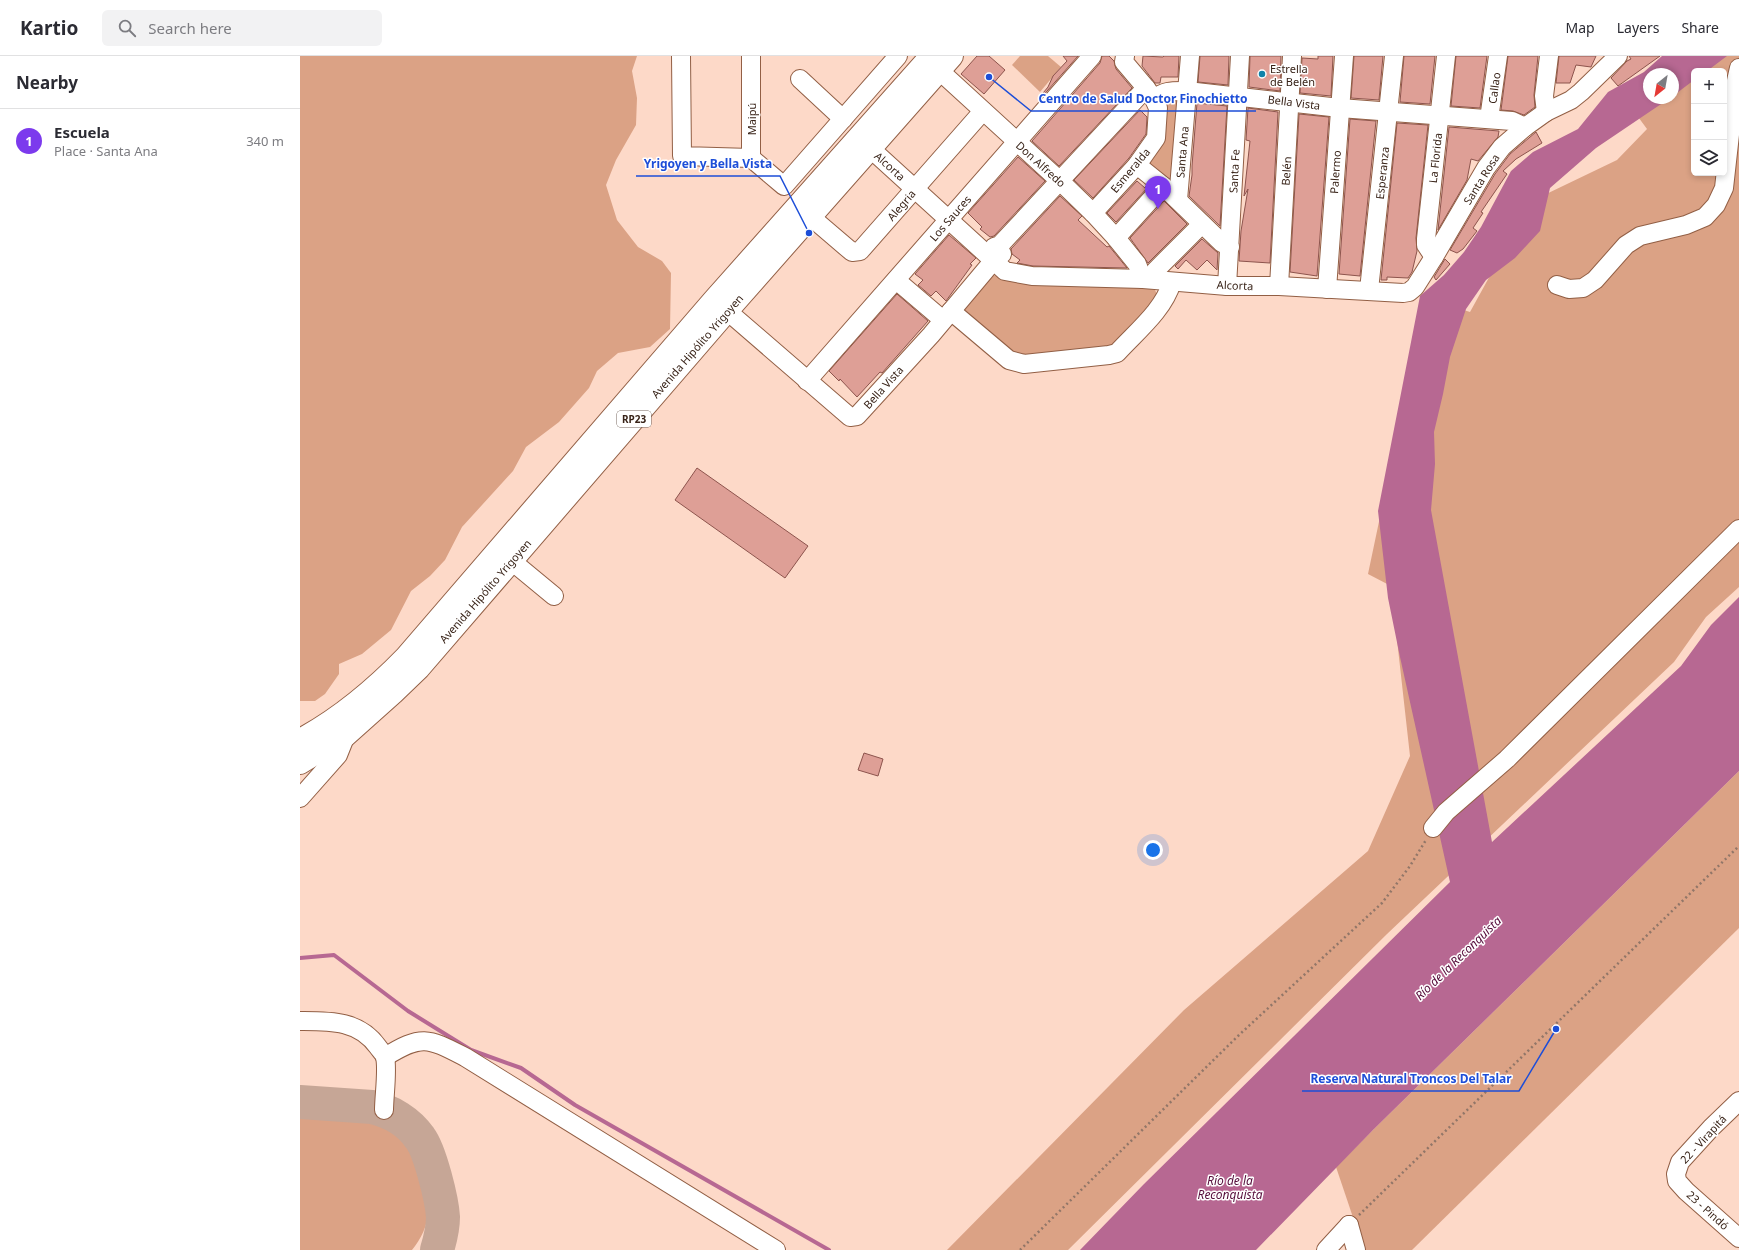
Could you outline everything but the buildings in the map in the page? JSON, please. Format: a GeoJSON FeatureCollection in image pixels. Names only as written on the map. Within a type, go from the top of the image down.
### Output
{"type":"FeatureCollection","features":[{"type":"Feature","properties":{"kind":"main road","name":"Avenida Hipólito Yrigoyen"},"geometry":{"type":"LineString","coordinates":[[721,305],[811,217],[874,146],[938,60]]}},
{"type":"Feature","properties":{"kind":"main road","name":"Avenida Hipólito Yrigoyen"},"geometry":{"type":"LineString","coordinates":[[300,740],[343,714],[384,680],[505,555],[721,305],[938,60]]}},
{"type":"Feature","properties":{"kind":"main road","name":"Avenida Hipólito Yrigoyen"},"geometry":{"type":"LineString","coordinates":[[300,763],[346,735],[394,693],[419,668],[505,555]]}},
{"type":"Feature","properties":{"kind":"street"},"geometry":{"type":"LineString","coordinates":[[681,56],[682,156],[751,158],[784,186],[898,56]]}},
{"type":"Feature","properties":{"kind":"street","name":"Maipú"},"geometry":{"type":"LineString","coordinates":[[751,56],[751,158]]}},
{"type":"Feature","properties":{"kind":"street","name":"Los Sauces"},"geometry":{"type":"LineString","coordinates":[[807,381],[1092,56]]}},
{"type":"Feature","properties":{"kind":"street","name":"Santa Ana"},"geometry":{"type":"LineString","coordinates":[[1178,200],[1190,56]]}},
{"type":"Feature","properties":{"kind":"street","name":"Santa Fe"},"geometry":{"type":"LineString","coordinates":[[1228,286],[1240,56]]}},
{"type":"Feature","properties":{"kind":"street","name":"Belén"},"geometry":{"type":"LineString","coordinates":[[1279,286],[1292,56]]}},
{"type":"Feature","properties":{"kind":"street","name":"Palermo"},"geometry":{"type":"LineString","coordinates":[[1327,289],[1344,56]]}},
{"type":"Feature","properties":{"kind":"street","name":"Esperanza"},"geometry":{"type":"LineString","coordinates":[[1369,290],[1394,56]]}},
{"type":"Feature","properties":{"kind":"street","name":"La Florida"},"geometry":{"type":"LineString","coordinates":[[1434,257],[1426,245],[1426,240],[1446,56]]}},
{"type":"Feature","properties":{"kind":"street","name":"Callao"},"geometry":{"type":"LineString","coordinates":[[1489,119],[1498,56]]}},
{"type":"Feature","properties":{"kind":"street"},"geometry":{"type":"LineString","coordinates":[[1546,112],[1544,96],[1549,56]]}},
{"type":"Feature","properties":{"kind":"street","name":"Santa Rosa"},"geometry":{"type":"LineString","coordinates":[[1434,257],[1494,156],[1525,127],[1546,112],[1570,100],[1581,92],[1618,56]]}},
{"type":"Feature","properties":{"kind":"street"},"geometry":{"type":"LineString","coordinates":[[1122,58],[1150,94]]}},
{"type":"Feature","properties":{"kind":"street","name":"Don Alfredo"},"geometry":{"type":"LineString","coordinates":[[938,60],[983,111],[1093,213],[1116,238],[1148,279]]}},
{"type":"Feature","properties":{"kind":"street"},"geometry":{"type":"LineString","coordinates":[[1557,285],[1569,289],[1583,288],[1595,280],[1626,245],[1640,236],[1686,224],[1704,217],[1716,205],[1724,188],[1736,81],[1739,68]]}},
{"type":"Feature","properties":{"kind":"street"},"geometry":{"type":"LineString","coordinates":[[800,79],[843,118]]}},
{"type":"Feature","properties":{"kind":"street","name":"Bella Vista"},"geometry":{"type":"LineString","coordinates":[[721,305],[850,417],[857,416],[947,316],[997,254],[1000,246],[1060,181],[1150,94],[1168,91],[1187,91],[1340,108],[1512,121],[1525,127]]}},
{"type":"Feature","properties":{"kind":"street","name":"Esmeralda"},"geometry":{"type":"LineString","coordinates":[[1093,213],[1137,165],[1156,138],[1158,108],[1150,94]]}},
{"type":"Feature","properties":{"kind":"street","name":"Alegria"},"geometry":{"type":"LineString","coordinates":[[811,217],[852,252],[857,253],[869,242],[983,111]]}},
{"type":"Feature","properties":{"kind":"street","name":"Alcorta"},"geometry":{"type":"LineString","coordinates":[[874,146],[951,216],[997,254],[1005,271],[1032,276],[1148,279],[1228,286],[1279,286],[1409,292],[1415,287],[1434,257]]}},
{"type":"Feature","properties":{"kind":"street"},"geometry":{"type":"LineString","coordinates":[[1137,165],[1163,186],[1222,243],[1230,248]]}},
{"type":"Feature","properties":{"kind":"street"},"geometry":{"type":"LineString","coordinates":[[1116,238],[1163,186]]}},
{"type":"Feature","properties":{"kind":"street"},"geometry":{"type":"LineString","coordinates":[[1148,279],[1202,224]]}},
{"type":"Feature","properties":{"kind":"street"},"geometry":{"type":"LineString","coordinates":[[896,280],[1009,360],[1024,364],[1117,353],[1164,302],[1172,282]]}},
{"type":"Feature","properties":{"kind":"street"},"geometry":{"type":"LineString","coordinates":[[1434,828],[1446,812],[1507,759],[1739,529]]}},
{"type":"Feature","properties":{"kind":"street"},"geometry":{"type":"LineString","coordinates":[[505,555],[554,596]]}},
{"type":"Feature","properties":{"kind":"street"},"geometry":{"type":"LineString","coordinates":[[300,798],[338,755],[346,735]]}},
{"type":"Feature","properties":{"kind":"street"},"geometry":{"type":"LineString","coordinates":[[300,1021],[337,1021],[358,1028],[374,1042],[385,1057],[384,1110]]}},
{"type":"Feature","properties":{"kind":"street"},"geometry":{"type":"LineString","coordinates":[[385,1057],[412,1042],[425,1040],[443,1046],[465,1057],[776,1250]]}},
{"type":"Feature","properties":{"kind":"street","name":"22 - Virapitá"},"geometry":{"type":"LineString","coordinates":[[1677,1181],[1676,1174],[1680,1162],[1711,1128],[1739,1101]]}},
{"type":"Feature","properties":{"kind":"street","name":"23 - Pindó"},"geometry":{"type":"LineString","coordinates":[[1677,1181],[1686,1191],[1739,1238]]}},
{"type":"Feature","properties":{"kind":"street"},"geometry":{"type":"LineString","coordinates":[[1326,1250],[1349,1225]]}},
{"type":"Feature","properties":{"kind":"street"},"geometry":{"type":"LineString","coordinates":[[1349,1225],[1356,1250]]}},
{"type":"Feature","properties":{"kind":"path"},"geometry":{"type":"LineString","coordinates":[[1020,1250],[1239,1035],[1382,903],[1410,866],[1434,828]]}},
{"type":"Feature","properties":{"kind":"path"},"geometry":{"type":"LineString","coordinates":[[1349,1225],[1739,846]]}},
{"type":"Feature","properties":{"kind":"shaded area"},"geometry":{"type":"Polygon","coordinates":[[[300,56],[637,56],[632,71],[637,98],[636,125],[616,160],[606,185],[617,220],[638,247],[662,261],[671,273],[670,329],[650,347],[618,353],[597,371],[589,388],[559,422],[526,447],[513,471],[462,527],[445,560],[430,576],[411,591],[391,630],[362,654],[339,664],[339,674],[325,694],[315,701],[300,701],[300,56]]]}},
{"type":"Feature","properties":{"kind":"shaded area"},"geometry":{"type":"Polygon","coordinates":[[[1020,56],[1048,56],[1061,67],[1040,92],[1012,65],[1020,56]]]}},
{"type":"Feature","properties":{"kind":"shaded area"},"geometry":{"type":"Polygon","coordinates":[[[1663,56],[1739,56],[1739,587],[1706,617],[1674,662],[1387,934],[1068,1250],[947,1250],[1184,1010],[1368,851],[1410,756],[1391,586],[1368,574],[1426,298],[1470,312],[1497,263],[1540,197],[1617,160],[1647,129],[1622,95],[1643,75],[1643,104],[1679,104],[1679,68],[1650,68],[1663,56]]]}},
{"type":"Feature","properties":{"kind":"shaded area"},"geometry":{"type":"Polygon","coordinates":[[[1176,99],[1178,104],[1171,186],[1147,166],[1163,101],[1176,99]]]}},
{"type":"Feature","properties":{"kind":"shaded area"},"geometry":{"type":"Polygon","coordinates":[[[992,275],[1063,285],[1146,288],[1155,290],[1159,298],[1114,349],[1027,357],[1015,354],[967,314],[964,307],[992,275]]]}},
{"type":"Feature","properties":{"kind":"shaded area"},"geometry":{"type":"Polygon","coordinates":[[[1739,771],[1739,928],[1412,1250],[1364,1250],[1336,1167],[1739,771]]]}},
{"type":"Feature","properties":{"kind":"shaded area"},"geometry":{"type":"Polygon","coordinates":[[[300,1115],[349,1117],[365,1120],[380,1124],[394,1132],[405,1142],[414,1157],[428,1211],[427,1221],[423,1232],[412,1250],[300,1250],[300,1115]]]}},
{"type":"Feature","properties":{"kind":"water","name":"Río de la Reconquista"},"geometry":{"type":"Polygon","coordinates":[[[1662,56],[1727,56],[1711,68],[1691,68],[1691,82],[1679,91],[1679,68],[1648,68],[1662,56]]]}},
{"type":"Feature","properties":{"kind":"water","name":"Río de la Reconquista"},"geometry":{"type":"Polygon","coordinates":[[[1643,73],[1643,104],[1661,104],[1596,148],[1550,188],[1540,231],[1515,258],[1486,280],[1466,309],[1450,357],[1434,432],[1435,464],[1431,510],[1492,842],[1681,666],[1711,625],[1739,597],[1739,771],[1373,1130],[1256,1250],[1080,1250],[1144,1184],[1450,882],[1388,598],[1378,511],[1420,296],[1444,275],[1464,252],[1481,227],[1511,171],[1533,152],[1578,129],[1608,92],[1643,73]]]}},
{"type":"Feature","properties":{"kind":"waterway"},"geometry":{"type":"LineString","coordinates":[[300,958],[334,955],[408,1011],[471,1050],[521,1068],[575,1105],[829,1250]]}},
{"type":"Feature","properties":{"kind":"taxiway"},"geometry":{"type":"LineString","coordinates":[[300,1102],[372,1107],[393,1114],[416,1132],[428,1153],[435,1176],[442,1209],[443,1221],[437,1250]]}},
{"type":"Feature","properties":{"kind":"place","name":"Estrella de Belén"},"geometry":{"type":"Point","coordinates":[1262,74]}},
{"type":"Feature","properties":{"kind":"place","name":"Centro de Salud Doctor Finochietto"},"geometry":{"type":"Point","coordinates":[989,77]}},
{"type":"Feature","properties":{"kind":"place","name":"Escuela"},"geometry":{"type":"Point","coordinates":[1158,209]}},
{"type":"Feature","properties":{"kind":"place","name":"Yrigoyen y Bella Vista"},"geometry":{"type":"Point","coordinates":[809,233]}},
{"type":"Feature","properties":{"kind":"place","name":"Reserva Natural Troncos Del Talar"},"geometry":{"type":"Point","coordinates":[1556,1029]}}]}
